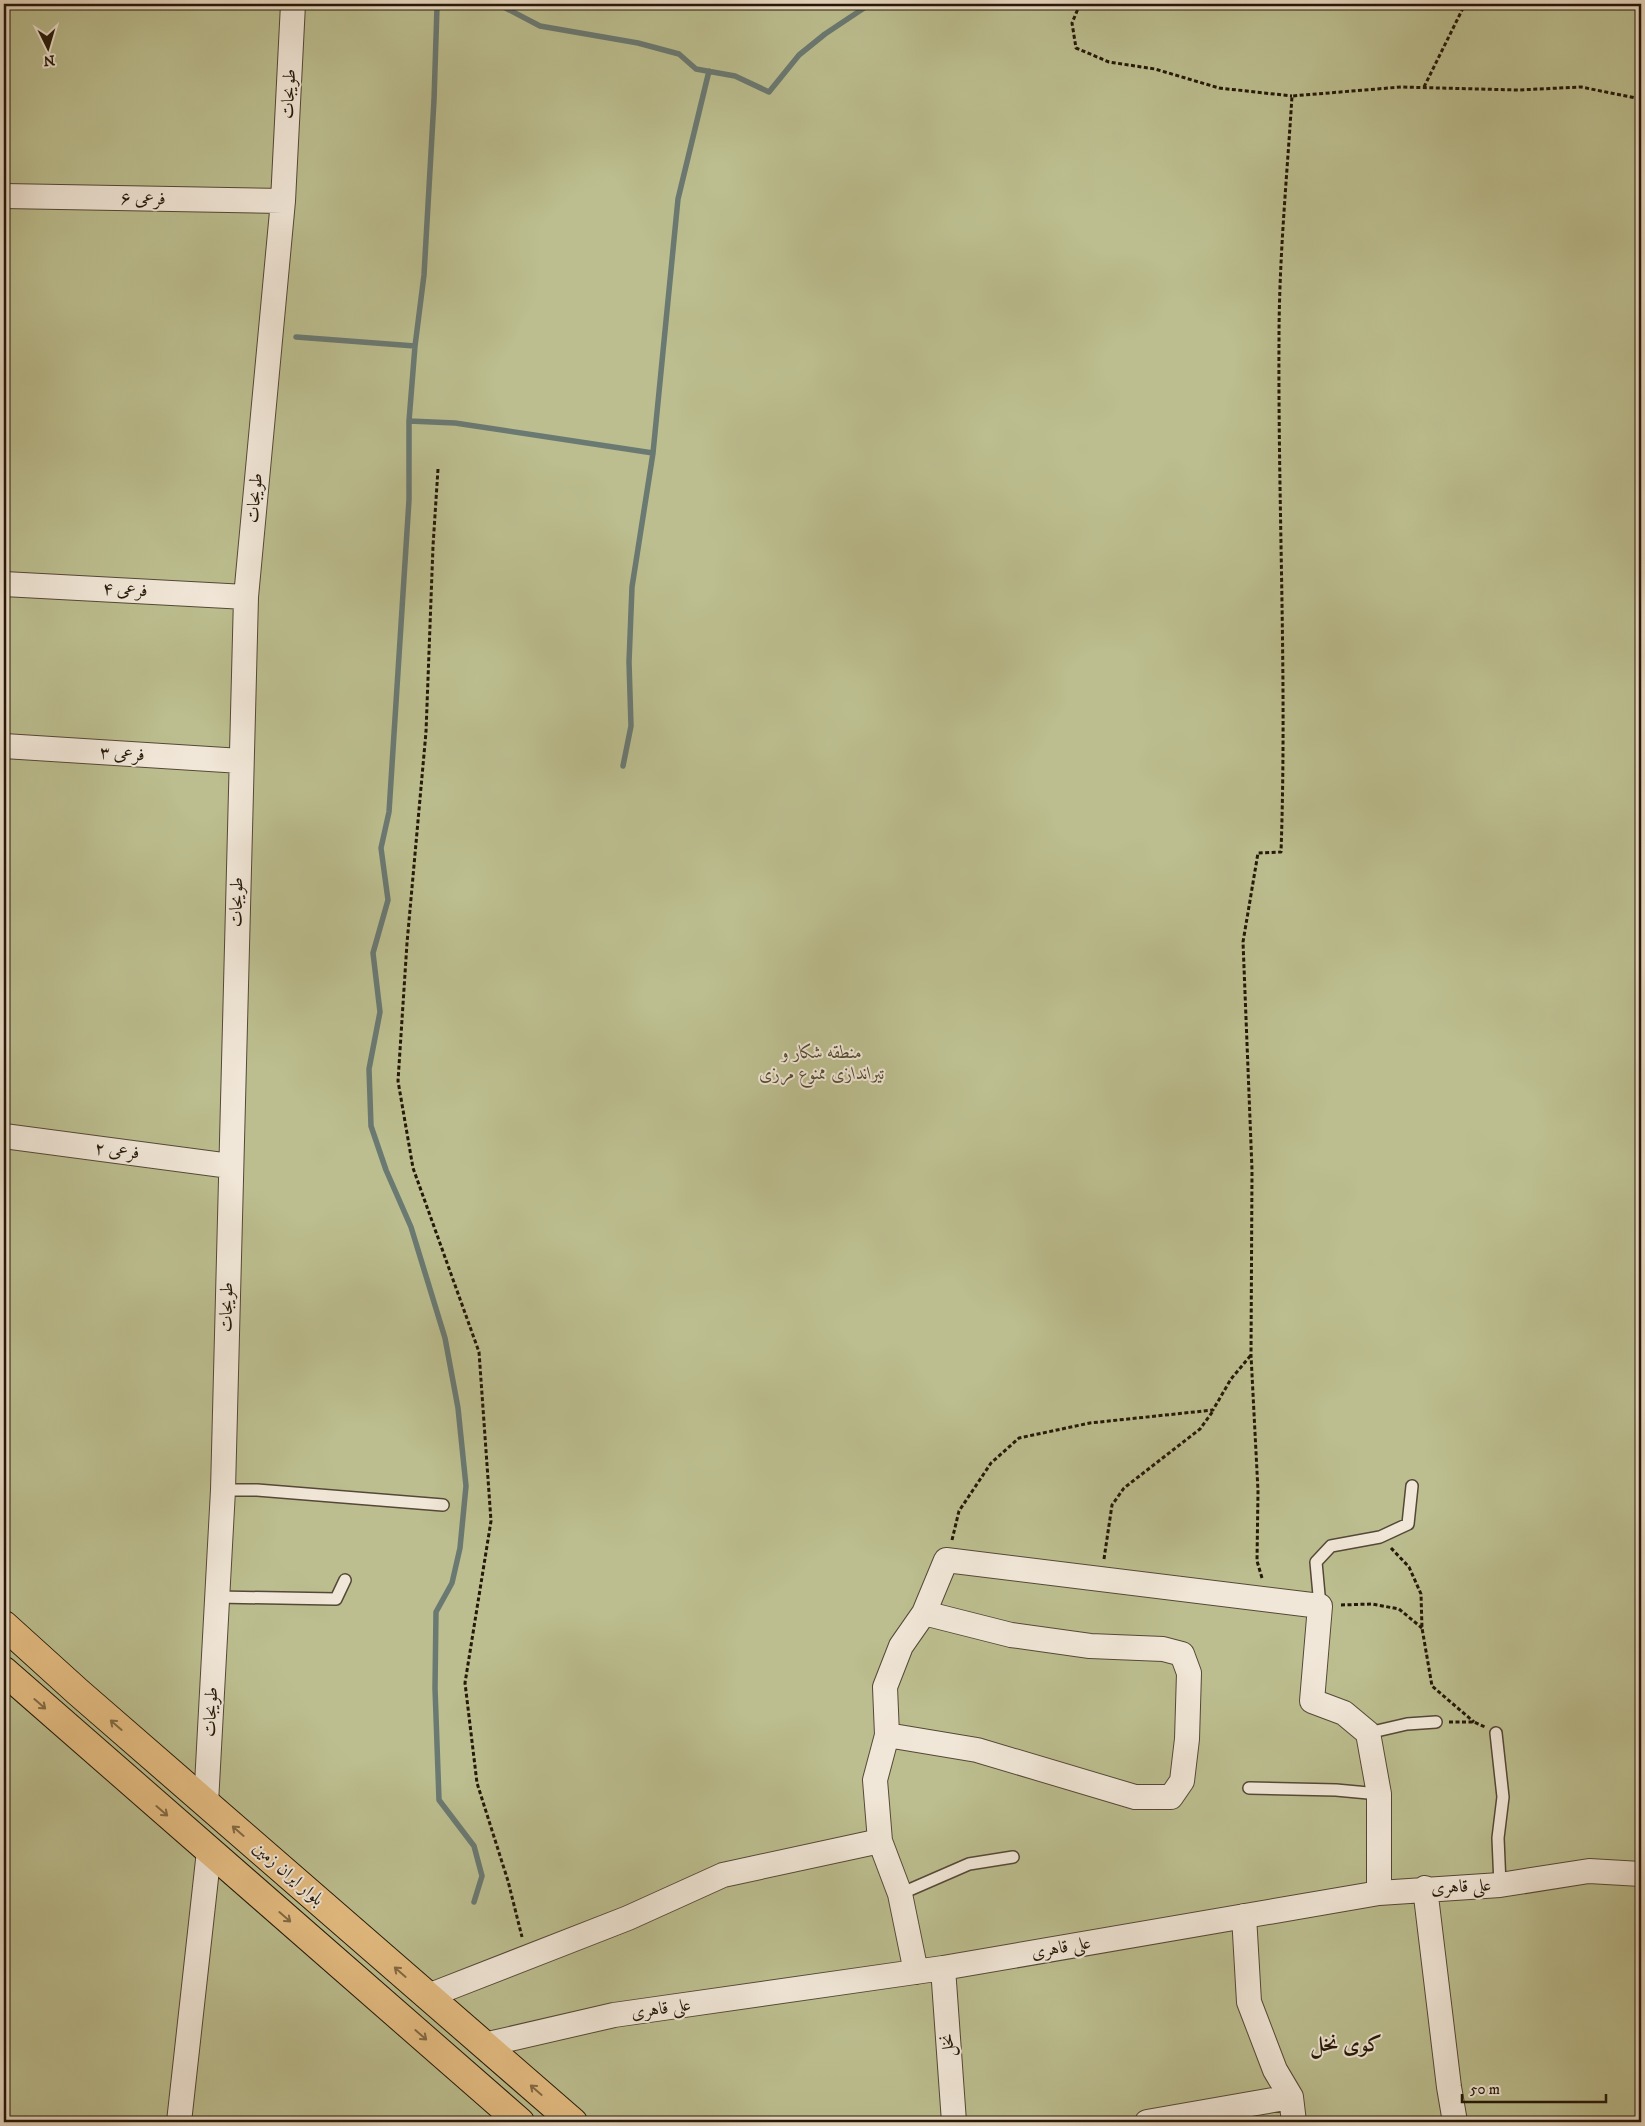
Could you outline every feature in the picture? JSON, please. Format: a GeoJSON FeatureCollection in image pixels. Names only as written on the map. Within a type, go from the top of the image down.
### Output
{"type":"FeatureCollection","features":[{"type":"Feature","properties":{"kind":"main road","name":"بلوار ایران زمین"},"geometry":{"type":"LineString","coordinates":[[4,1624],[206,1803],[573,2122]]}},
{"type":"Feature","properties":{"kind":"main road","name":"بلوار ایران زمین"},"geometry":{"type":"LineString","coordinates":[[4,1671],[520,2122]]}},
{"type":"Feature","properties":{"kind":"street","name":"طویجات"},"geometry":{"type":"LineString","coordinates":[[206,1803],[223,1490],[240,761],[246,597],[283,201],[293,4]]}},
{"type":"Feature","properties":{"kind":"street","name":"فرعی ۶"},"geometry":{"type":"LineString","coordinates":[[4,196],[283,201]]}},
{"type":"Feature","properties":{"kind":"street","name":"فرعی ۴"},"geometry":{"type":"LineString","coordinates":[[4,584],[246,597]]}},
{"type":"Feature","properties":{"kind":"street","name":"فرعی ۳"},"geometry":{"type":"LineString","coordinates":[[4,746],[240,761]]}},
{"type":"Feature","properties":{"kind":"street","name":"فرعی ۲"},"geometry":{"type":"LineString","coordinates":[[4,1136],[230,1166]]}},
{"type":"Feature","properties":{"kind":"street"},"geometry":{"type":"LineString","coordinates":[[916,1972],[900,1894],[880,1841],[875,1780],[887,1735],[885,1687],[901,1646],[924,1612],[946,1560],[1320,1606],[1312,1701],[1344,1713],[1368,1733],[1379,1794],[1379,1893]]}},
{"type":"Feature","properties":{"kind":"street"},"geometry":{"type":"LineString","coordinates":[[887,1735],[977,1750],[1135,1797],[1171,1797],[1182,1781],[1187,1739],[1189,1673],[1182,1654],[1163,1650],[1090,1646],[1011,1635],[924,1612]]}},
{"type":"Feature","properties":{"kind":"street"},"geometry":{"type":"LineString","coordinates":[[428,1996],[628,1918],[723,1874],[880,1841]]}},
{"type":"Feature","properties":{"kind":"street"},"geometry":{"type":"LineString","coordinates":[[179,2122],[209,1851]]}},
{"type":"Feature","properties":{"kind":"street","name":"علی قاهری"},"geometry":{"type":"LineString","coordinates":[[484,2045],[614,2015],[943,1968],[1379,1893],[1424,1888],[1500,1885],[1589,1871],[1641,1874]]}},
{"type":"Feature","properties":{"kind":"street"},"geometry":{"type":"LineString","coordinates":[[1424,1888],[1449,2086],[1456,2122]]}},
{"type":"Feature","properties":{"kind":"street"},"geometry":{"type":"LineString","coordinates":[[1244,1916],[1249,2002],[1275,2070],[1290,2097],[1294,2122]]}},
{"type":"Feature","properties":{"kind":"street","name":"نخل"},"geometry":{"type":"LineString","coordinates":[[943,1968],[954,2122]]}},
{"type":"Feature","properties":{"kind":"street"},"geometry":{"type":"LineString","coordinates":[[1147,2122],[1290,2097]]}},
{"type":"Feature","properties":{"kind":"lane"},"geometry":{"type":"LineString","coordinates":[[1320,1606],[1316,1562],[1331,1546],[1380,1537],[1408,1524],[1412,1486]]}},
{"type":"Feature","properties":{"kind":"lane"},"geometry":{"type":"LineString","coordinates":[[223,1490],[258,1490],[442,1505]]}},
{"type":"Feature","properties":{"kind":"lane"},"geometry":{"type":"LineString","coordinates":[[217,1597],[336,1600],[345,1580]]}},
{"type":"Feature","properties":{"kind":"lane"},"geometry":{"type":"LineString","coordinates":[[1368,1733],[1407,1724],[1436,1722]]}},
{"type":"Feature","properties":{"kind":"lane"},"geometry":{"type":"LineString","coordinates":[[1496,1733],[1503,1797],[1498,1838],[1500,1885]]}},
{"type":"Feature","properties":{"kind":"lane"},"geometry":{"type":"LineString","coordinates":[[1248,1788],[1336,1790],[1379,1794]]}},
{"type":"Feature","properties":{"kind":"lane"},"geometry":{"type":"LineString","coordinates":[[900,1894],[969,1864],[1014,1856]]}},
{"type":"Feature","properties":{"kind":"path"},"geometry":{"type":"LineString","coordinates":[[1080,4],[1072,23],[1076,48],[1109,62],[1155,69],[1219,88],[1292,96],[1401,87],[1518,90],[1581,87],[1641,99]]}},
{"type":"Feature","properties":{"kind":"path"},"geometry":{"type":"LineString","coordinates":[[1424,87],[1465,4]]}},
{"type":"Feature","properties":{"kind":"path"},"geometry":{"type":"LineString","coordinates":[[1289,1602],[1262,1578],[1257,1561],[1258,1490],[1251,1355],[1252,1170],[1243,942],[1258,853],[1281,852],[1283,704],[1279,338],[1292,96]]}},
{"type":"Feature","properties":{"kind":"path"},"geometry":{"type":"LineString","coordinates":[[438,469],[426,732],[407,943],[398,1082],[413,1168],[479,1352],[491,1521],[465,1683],[477,1783],[508,1881],[527,1957]]}},
{"type":"Feature","properties":{"kind":"path"},"geometry":{"type":"LineString","coordinates":[[1101,1579],[1112,1505],[1124,1488],[1200,1429],[1231,1379],[1251,1355]]}},
{"type":"Feature","properties":{"kind":"path"},"geometry":{"type":"LineString","coordinates":[[946,1560],[959,1511],[991,1463],[1019,1438],[1090,1423],[1213,1410]]}},
{"type":"Feature","properties":{"kind":"path"},"geometry":{"type":"LineString","coordinates":[[1380,1537],[1409,1567],[1421,1594],[1422,1628],[1432,1686],[1474,1722],[1496,1733]]}},
{"type":"Feature","properties":{"kind":"path"},"geometry":{"type":"LineString","coordinates":[[1320,1606],[1372,1604],[1399,1609],[1422,1628]]}},
{"type":"Feature","properties":{"kind":"path"},"geometry":{"type":"LineString","coordinates":[[1436,1722],[1474,1722]]}},
{"type":"Feature","properties":{"kind":"green space","name":"منطقه شکار و تیراندازی ممنوع مرزی"},"geometry":{"type":"Polygon","coordinates":[[[4,4],[1641,4],[1641,2122],[4,2122],[4,4]]]}},
{"type":"Feature","properties":{"kind":"waterway"},"geometry":{"type":"LineString","coordinates":[[438,4],[424,275],[415,346],[409,421],[409,500],[389,812],[381,848],[388,900],[373,953],[380,1012],[369,1069],[371,1126],[386,1170],[411,1227],[445,1338],[458,1408],[466,1486],[460,1548],[452,1583],[436,1612],[435,1688],[439,1800],[474,1846],[482,1876],[474,1902]]}},
{"type":"Feature","properties":{"kind":"waterway"},"geometry":{"type":"LineString","coordinates":[[498,4],[540,26],[638,43],[679,54],[696,69],[735,76],[769,92],[799,55],[825,34],[870,4]]}},
{"type":"Feature","properties":{"kind":"waterway"},"geometry":{"type":"LineString","coordinates":[[653,453],[678,199],[709,71]]}},
{"type":"Feature","properties":{"kind":"waterway"},"geometry":{"type":"LineString","coordinates":[[296,337],[415,346]]}},
{"type":"Feature","properties":{"kind":"waterway"},"geometry":{"type":"LineString","coordinates":[[409,421],[455,423],[653,453],[632,587],[629,662],[631,726],[623,766]]}},
{"type":"Feature","properties":{"kind":"district","name":"کوی نخل"},"geometry":{"type":"Point","coordinates":[1346,2044]}}]}
